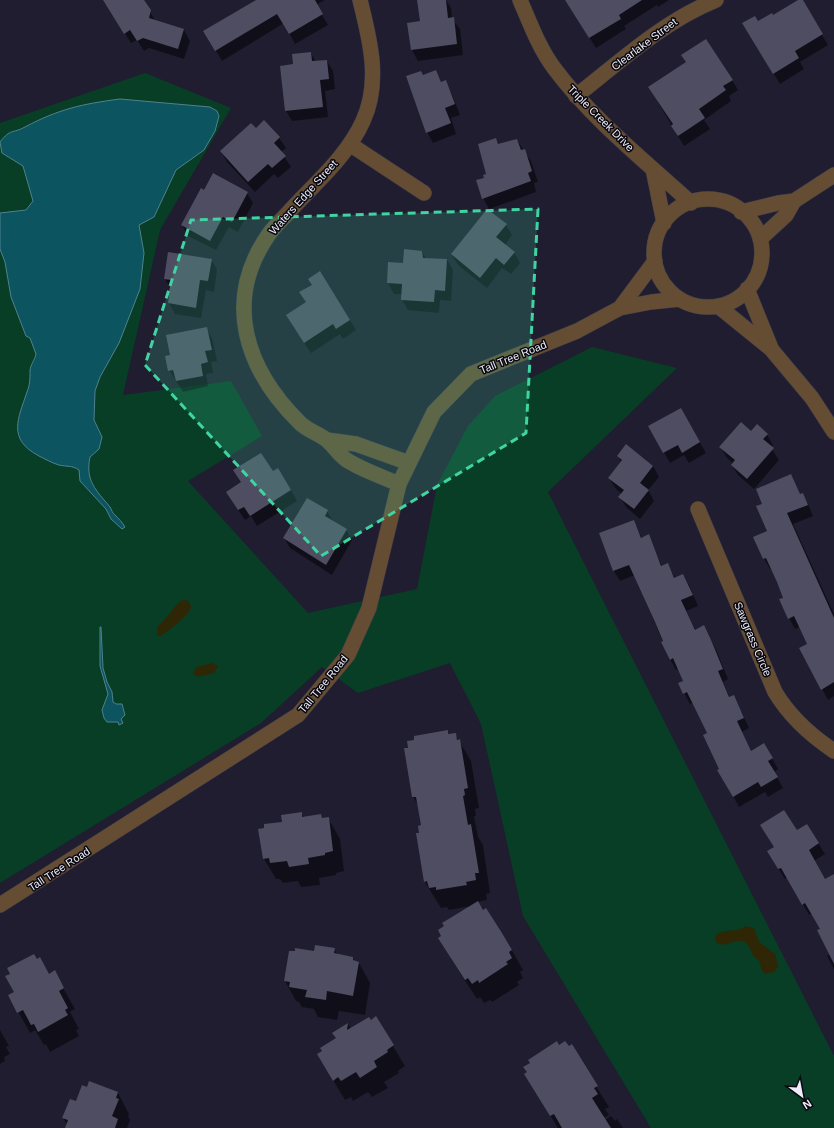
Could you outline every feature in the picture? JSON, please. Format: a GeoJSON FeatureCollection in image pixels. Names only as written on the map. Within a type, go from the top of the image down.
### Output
{"type":"FeatureCollection","features":[{"type":"Feature","properties":{"kind":"street","name":"Waters Edge Street"},"geometry":{"type":"LineString","coordinates":[[328,440],[302,425],[274,393],[261,373],[251,352],[246,334],[245,296],[251,267],[270,233],[351,145],[363,120],[370,99],[374,78],[373,63],[360,0]]}},
{"type":"Feature","properties":{"kind":"street","name":"Triple Creek Drive"},"geometry":{"type":"LineString","coordinates":[[520,0],[535,34],[553,67],[576,96],[690,203]]}},
{"type":"Feature","properties":{"kind":"street","name":"Clearlake Street"},"geometry":{"type":"LineString","coordinates":[[576,96],[666,25],[694,9],[716,0]]}},
{"type":"Feature","properties":{"kind":"street"},"geometry":{"type":"LineString","coordinates":[[351,145],[424,192]]}},
{"type":"Feature","properties":{"kind":"street"},"geometry":{"type":"LineString","coordinates":[[653,169],[664,223]]}},
{"type":"Feature","properties":{"kind":"street"},"geometry":{"type":"LineString","coordinates":[[741,212],[778,203],[794,201],[834,175]]}},
{"type":"Feature","properties":{"kind":"street"},"geometry":{"type":"LineString","coordinates":[[704,200],[717,201],[730,205],[741,212],[754,227],[760,239],[760,266],[755,278],[747,289],[737,298],[718,306],[698,306],[680,299],[669,291],[661,280],[655,261],[656,241],[664,223],[673,213],[690,203],[704,200]]}},
{"type":"Feature","properties":{"kind":"street"},"geometry":{"type":"LineString","coordinates":[[760,239],[786,215],[794,201]]}},
{"type":"Feature","properties":{"kind":"street","name":"Tall Tree Road"},"geometry":{"type":"LineString","coordinates":[[620,308],[655,261]]}},
{"type":"Feature","properties":{"kind":"street"},"geometry":{"type":"LineString","coordinates":[[747,289],[771,349]]}},
{"type":"Feature","properties":{"kind":"street","name":"Tall Tree Road"},"geometry":{"type":"LineString","coordinates":[[0,905],[298,715],[348,655],[369,608],[399,484],[434,412],[471,374],[577,331],[620,308],[651,302],[680,299]]}},
{"type":"Feature","properties":{"kind":"street"},"geometry":{"type":"LineString","coordinates":[[718,306],[771,349],[812,398],[834,432]]}},
{"type":"Feature","properties":{"kind":"street"},"geometry":{"type":"LineString","coordinates":[[328,440],[356,444],[409,463]]}},
{"type":"Feature","properties":{"kind":"street"},"geometry":{"type":"LineString","coordinates":[[328,440],[348,462],[399,484]]}},
{"type":"Feature","properties":{"kind":"street","name":"Sawgrass Circle"},"geometry":{"type":"LineString","coordinates":[[698,509],[775,692],[796,722],[834,751]]}},
{"type":"Feature","properties":{"kind":"highlighted area"},"geometry":{"type":"Polygon","coordinates":[[[538,209],[526,433],[321,556],[145,365],[191,220],[538,209]]]}},
{"type":"Feature","properties":{"kind":"shaded area"},"geometry":{"type":"Polygon","coordinates":[[[145,73],[231,108],[160,230],[123,395],[231,381],[262,436],[188,481],[308,613],[417,589],[437,485],[468,426],[495,396],[592,347],[677,368],[548,492],[834,1056],[834,1128],[651,1128],[523,916],[481,724],[450,663],[358,693],[322,667],[261,723],[0,883],[0,123],[145,73]]]}},
{"type":"Feature","properties":{"kind":"shaded area"},"geometry":{"type":"Polygon","coordinates":[[[120,99],[210,107],[217,111],[219,116],[215,131],[204,150],[176,170],[154,217],[139,225],[144,253],[140,289],[119,343],[100,377],[95,391],[94,420],[102,437],[99,449],[90,457],[90,479],[96,490],[125,527],[122,529],[111,519],[106,509],[80,481],[79,470],[49,461],[39,456],[22,443],[19,435],[18,420],[29,387],[30,369],[36,354],[30,338],[26,336],[11,297],[5,262],[0,249],[0,213],[26,210],[33,201],[23,166],[2,153],[0,142],[9,133],[71,108],[120,99]]]}},
{"type":"Feature","properties":{"kind":"shaded area"},"geometry":{"type":"Polygon","coordinates":[[[100,627],[103,668],[112,692],[113,702],[116,704],[122,704],[125,715],[121,719],[123,723],[119,725],[118,722],[107,722],[104,718],[102,710],[108,694],[100,666],[100,627]]]}},
{"type":"Feature","properties":{"kind":"sand"},"geometry":{"type":"Polygon","coordinates":[[[180,601],[189,601],[191,607],[186,615],[164,634],[160,636],[157,635],[157,627],[180,601]]]}},
{"type":"Feature","properties":{"kind":"sand"},"geometry":{"type":"Polygon","coordinates":[[[212,663],[218,666],[214,673],[201,676],[193,674],[196,667],[212,663]]]}},
{"type":"Feature","properties":{"kind":"sand"},"geometry":{"type":"Polygon","coordinates":[[[746,926],[754,928],[759,942],[775,954],[778,966],[774,972],[765,974],[762,971],[759,960],[754,956],[748,945],[742,941],[735,941],[723,945],[716,942],[715,936],[719,933],[738,930],[746,926]]]}},
{"type":"Feature","properties":{"kind":"building"},"geometry":{"type":"Polygon","coordinates":[[[103,0],[144,0],[151,10],[149,18],[184,29],[178,49],[143,38],[137,41],[130,30],[124,34],[103,0]]]}},
{"type":"Feature","properties":{"kind":"building"},"geometry":{"type":"Polygon","coordinates":[[[256,0],[315,0],[323,14],[289,34],[277,14],[215,51],[203,31],[256,0]]]}},
{"type":"Feature","properties":{"kind":"building"},"geometry":{"type":"Polygon","coordinates":[[[417,0],[446,0],[448,18],[454,17],[457,44],[411,50],[407,23],[420,21],[417,0]]]}},
{"type":"Feature","properties":{"kind":"building"},"geometry":{"type":"Polygon","coordinates":[[[565,0],[642,0],[619,15],[621,19],[589,38],[565,0]]]}},
{"type":"Feature","properties":{"kind":"building"},"geometry":{"type":"Polygon","coordinates":[[[798,0],[803,0],[823,34],[795,51],[799,58],[773,74],[742,23],[755,16],[758,21],[772,13],[773,15],[798,0]]]}},
{"type":"Feature","properties":{"kind":"building"},"geometry":{"type":"Polygon","coordinates":[[[706,39],[733,80],[723,86],[726,90],[699,109],[705,118],[678,136],[671,126],[673,124],[648,87],[686,62],[681,55],[706,39]]]}},
{"type":"Feature","properties":{"kind":"building"},"geometry":{"type":"Polygon","coordinates":[[[311,52],[312,61],[327,60],[329,79],[320,80],[323,107],[285,111],[280,66],[293,64],[292,54],[311,52]]]}},
{"type":"Feature","properties":{"kind":"building"},"geometry":{"type":"Polygon","coordinates":[[[436,70],[441,82],[446,80],[455,104],[445,108],[451,123],[426,133],[406,76],[421,71],[423,75],[436,70]]]}},
{"type":"Feature","properties":{"kind":"building"},"geometry":{"type":"Polygon","coordinates":[[[264,120],[280,137],[274,143],[286,156],[272,168],[268,164],[248,182],[220,151],[251,123],[256,128],[264,120]]]}},
{"type":"Feature","properties":{"kind":"building"},"geometry":{"type":"Polygon","coordinates":[[[496,138],[498,144],[517,139],[521,150],[525,149],[532,171],[528,173],[531,181],[482,199],[476,180],[484,178],[483,175],[486,174],[478,144],[496,138]]]}},
{"type":"Feature","properties":{"kind":"building"},"geometry":{"type":"Polygon","coordinates":[[[213,173],[248,192],[232,222],[223,217],[210,241],[181,225],[201,188],[204,190],[213,173]]]}},
{"type":"Feature","properties":{"kind":"building"},"geometry":{"type":"Polygon","coordinates":[[[487,209],[507,224],[496,237],[515,252],[504,265],[496,258],[480,278],[451,254],[487,209]]]}},
{"type":"Feature","properties":{"kind":"building"},"geometry":{"type":"Polygon","coordinates":[[[404,249],[422,251],[423,258],[447,259],[445,291],[435,290],[434,302],[401,300],[402,284],[387,283],[388,262],[403,263],[404,249]]]}},
{"type":"Feature","properties":{"kind":"building"},"geometry":{"type":"Polygon","coordinates":[[[168,252],[212,259],[208,281],[200,280],[196,308],[168,303],[171,280],[164,279],[168,252]]]}},
{"type":"Feature","properties":{"kind":"building"},"geometry":{"type":"Polygon","coordinates":[[[320,271],[350,320],[336,329],[333,324],[304,343],[286,315],[306,302],[299,292],[312,285],[308,279],[320,271]]]}},
{"type":"Feature","properties":{"kind":"building"},"geometry":{"type":"Polygon","coordinates":[[[207,327],[212,350],[205,351],[208,362],[201,364],[203,376],[176,381],[173,370],[168,371],[165,356],[170,355],[166,335],[207,327]]]}},
{"type":"Feature","properties":{"kind":"building"},"geometry":{"type":"Polygon","coordinates":[[[681,408],[700,442],[682,453],[678,445],[663,453],[648,426],[681,408]]]}},
{"type":"Feature","properties":{"kind":"building"},"geometry":{"type":"Polygon","coordinates":[[[741,422],[751,431],[757,424],[768,434],[763,439],[774,448],[747,479],[731,465],[735,460],[719,447],[741,422]]]}},
{"type":"Feature","properties":{"kind":"building"},"geometry":{"type":"Polygon","coordinates":[[[626,444],[653,466],[640,483],[649,490],[634,509],[618,497],[624,490],[608,478],[622,460],[617,456],[626,444]]]}},
{"type":"Feature","properties":{"kind":"building"},"geometry":{"type":"Polygon","coordinates":[[[261,453],[273,471],[278,468],[291,490],[250,516],[244,507],[238,510],[226,492],[241,482],[233,470],[261,453]]]}},
{"type":"Feature","properties":{"kind":"building"},"geometry":{"type":"Polygon","coordinates":[[[791,474],[800,494],[803,493],[808,505],[787,513],[834,618],[834,682],[821,690],[799,648],[807,644],[794,616],[788,619],[779,599],[783,598],[777,582],[766,558],[763,559],[753,537],[767,531],[756,506],[762,504],[756,489],[791,474]]]}},
{"type":"Feature","properties":{"kind":"building"},"geometry":{"type":"Polygon","coordinates":[[[307,498],[328,510],[325,516],[347,529],[326,565],[283,538],[307,498]]]}},
{"type":"Feature","properties":{"kind":"building"},"geometry":{"type":"Polygon","coordinates":[[[634,520],[641,538],[649,534],[661,566],[668,563],[674,578],[683,574],[693,595],[681,600],[695,630],[704,625],[711,640],[723,669],[718,671],[729,697],[734,695],[744,718],[737,721],[751,751],[764,743],[773,758],[768,761],[778,777],[761,787],[758,782],[733,797],[717,770],[719,769],[703,735],[707,733],[687,692],[683,694],[678,683],[683,681],[673,658],[670,660],[661,642],[663,641],[629,565],[613,571],[599,533],[634,520]]]}},
{"type":"Feature","properties":{"kind":"building"},"geometry":{"type":"Polygon","coordinates":[[[448,730],[448,734],[456,733],[457,740],[460,739],[468,788],[464,789],[465,795],[463,796],[468,825],[471,824],[479,873],[475,873],[476,880],[466,882],[467,885],[436,890],[436,887],[429,888],[427,881],[424,882],[416,833],[419,833],[418,826],[421,825],[416,797],[412,797],[404,748],[408,748],[407,741],[414,740],[414,736],[448,730]]]}},
{"type":"Feature","properties":{"kind":"building"},"geometry":{"type":"Polygon","coordinates":[[[784,810],[797,830],[807,824],[819,843],[809,850],[825,879],[834,874],[834,964],[817,930],[820,929],[805,903],[802,905],[781,868],[778,869],[767,851],[774,847],[760,825],[784,810]]]}},
{"type":"Feature","properties":{"kind":"building"},"geometry":{"type":"Polygon","coordinates":[[[302,812],[302,817],[321,814],[322,818],[329,817],[333,851],[325,853],[325,855],[308,858],[309,864],[289,867],[287,861],[270,863],[269,858],[263,859],[258,829],[264,828],[264,824],[282,822],[281,815],[302,812]]]}},
{"type":"Feature","properties":{"kind":"building"},"geometry":{"type":"Polygon","coordinates":[[[478,901],[483,910],[486,908],[502,933],[512,950],[509,952],[512,958],[506,962],[508,964],[479,983],[478,980],[472,984],[468,978],[465,980],[438,938],[441,936],[438,930],[444,926],[442,923],[478,901]]]}},
{"type":"Feature","properties":{"kind":"building"},"geometry":{"type":"Polygon","coordinates":[[[315,945],[335,948],[334,953],[353,957],[353,960],[359,962],[353,996],[327,991],[326,1000],[305,997],[307,990],[289,987],[290,982],[284,981],[289,951],[295,951],[295,948],[314,951],[315,945]]]}},
{"type":"Feature","properties":{"kind":"building"},"geometry":{"type":"Polygon","coordinates":[[[34,954],[37,959],[40,957],[49,974],[55,970],[64,988],[59,991],[68,1008],[65,1010],[68,1015],[38,1032],[34,1024],[31,1025],[23,1010],[17,1013],[8,995],[14,992],[5,976],[10,974],[7,968],[34,954]]]}},
{"type":"Feature","properties":{"kind":"building"},"geometry":{"type":"Polygon","coordinates":[[[376,1016],[394,1045],[387,1050],[388,1052],[374,1061],[377,1067],[360,1078],[356,1072],[341,1081],[338,1077],[333,1081],[317,1054],[322,1051],[320,1048],[336,1038],[332,1033],[348,1023],[347,1030],[369,1017],[371,1020],[376,1016]]]}},
{"type":"Feature","properties":{"kind":"building"},"geometry":{"type":"Polygon","coordinates":[[[557,1041],[559,1045],[565,1041],[569,1046],[572,1044],[598,1086],[594,1088],[598,1094],[592,1098],[611,1128],[562,1128],[554,1114],[550,1116],[524,1074],[527,1072],[523,1067],[530,1063],[528,1060],[557,1041]]]}},
{"type":"Feature","properties":{"kind":"building"},"geometry":{"type":"Polygon","coordinates":[[[89,1081],[118,1092],[116,1098],[119,1099],[112,1116],[118,1119],[115,1128],[65,1128],[68,1120],[62,1118],[70,1099],[76,1101],[82,1085],[87,1087],[89,1081]]]}}]}
